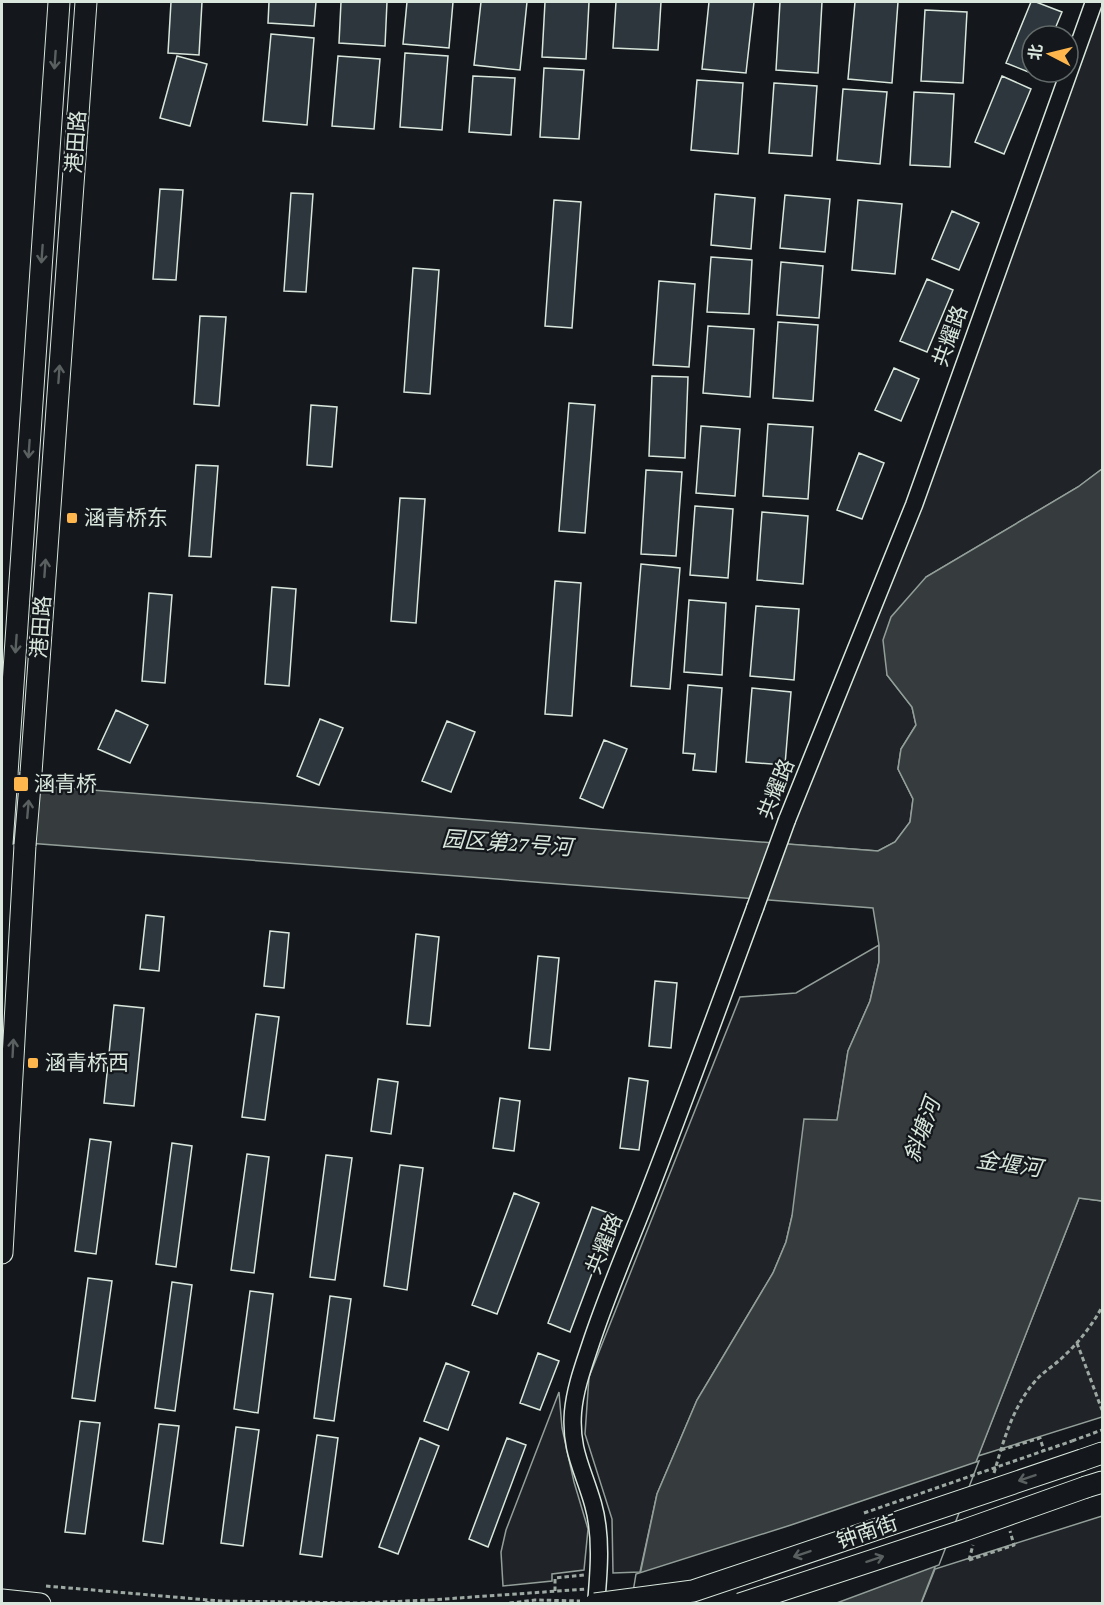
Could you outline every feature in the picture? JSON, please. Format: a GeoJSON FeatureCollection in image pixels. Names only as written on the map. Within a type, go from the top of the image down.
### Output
{"type":"FeatureCollection","features":[{"type":"Feature","properties":{"kind":"main road","name":"港田路"},"geometry":{"type":"LineString","coordinates":[[2,851],[7,774],[6,717],[59,2]]}},
{"type":"Feature","properties":{"kind":"main road","name":"港田路"},"geometry":{"type":"LineString","coordinates":[[2,1253],[25,845],[86,2]]}},
{"type":"Feature","properties":{"kind":"main road"},"geometry":{"type":"LineString","coordinates":[[6,717],[35,720]]}},
{"type":"Feature","properties":{"kind":"main road","name":"钟南街"},"geometry":{"type":"LineString","coordinates":[[652,1604],[1102,1453]]}},
{"type":"Feature","properties":{"kind":"main road","name":"钟南街"},"geometry":{"type":"LineString","coordinates":[[740,1604],[1094,1485]]}},
{"type":"Feature","properties":{"kind":"main road"},"geometry":{"type":"LineString","coordinates":[[597,1594],[693,1591]]}},
{"type":"Feature","properties":{"kind":"main road"},"geometry":{"type":"LineString","coordinates":[[2,1600],[43,1595]]}},
{"type":"Feature","properties":{"kind":"street","name":"共耀路"},"geometry":{"type":"LineString","coordinates":[[597,1594],[597,1522],[574,1448],[573,1410],[577,1384],[597,1324],[674,1129],[787,820],[914,505],[1094,2]]}},
{"type":"Feature","properties":{"kind":"path"},"geometry":{"type":"LineString","coordinates":[[991,1483],[1018,1405],[1039,1377],[1064,1356],[1089,1330],[1102,1307]]}},
{"type":"Feature","properties":{"kind":"path"},"geometry":{"type":"LineString","coordinates":[[1077,1343],[1102,1410]]}},
{"type":"Feature","properties":{"kind":"path"},"geometry":{"type":"LineString","coordinates":[[856,1516],[1102,1430]]}},
{"type":"Feature","properties":{"kind":"path"},"geometry":{"type":"LineString","coordinates":[[1001,1450],[1040,1438],[1044,1451]]}},
{"type":"Feature","properties":{"kind":"path"},"geometry":{"type":"LineString","coordinates":[[976,1538],[969,1560],[1014,1545],[1010,1531]]}},
{"type":"Feature","properties":{"kind":"path"},"geometry":{"type":"LineString","coordinates":[[555,1591],[555,1578],[597,1594]]}},
{"type":"Feature","properties":{"kind":"path"},"geometry":{"type":"LineString","coordinates":[[43,1595],[321,1603],[430,1600],[555,1591],[597,1594]]}},
{"type":"Feature","properties":{"kind":"path"},"geometry":{"type":"LineString","coordinates":[[502,1604],[597,1594]]}},
{"type":"Feature","properties":{"kind":"path"},"geometry":{"type":"LineString","coordinates":[[185,1599],[215,1604]]}},
{"type":"Feature","properties":{"kind":"shaded area"},"geometry":{"type":"Polygon","coordinates":[[[1097,2],[1102,2],[1102,469],[1078,487],[926,577],[887,675],[912,707],[916,725],[901,749],[898,769],[913,799],[910,822],[895,842],[878,851],[785,844],[1067,84],[1080,84],[1080,48],[1097,2]]]}},
{"type":"Feature","properties":{"kind":"shaded area"},"geometry":{"type":"Polygon","coordinates":[[[879,945],[879,962],[870,1001],[848,1051],[837,1121],[792,1216],[786,1242],[773,1273],[697,1400],[657,1494],[640,1572],[613,1573],[612,1519],[585,1434],[589,1377],[740,997],[796,993],[879,945]]]}},
{"type":"Feature","properties":{"kind":"shaded area"},"geometry":{"type":"Polygon","coordinates":[[[1079,1198],[1102,1201],[1102,1417],[978,1456],[1079,1198]]]}},
{"type":"Feature","properties":{"kind":"shaded area"},"geometry":{"type":"Polygon","coordinates":[[[559,1392],[562,1428],[574,1482],[588,1529],[584,1570],[552,1574],[552,1581],[503,1586],[501,1552],[506,1530],[559,1392]]]}},
{"type":"Feature","properties":{"kind":"shaded area"},"geometry":{"type":"Polygon","coordinates":[[[1102,1516],[1102,1603],[921,1604],[935,1569],[1102,1516]]]}},
{"type":"Feature","properties":{"kind":"water"},"geometry":{"type":"Polygon","coordinates":[[[1102,469],[1102,1201],[1079,1198],[921,1603],[634,1603],[657,1494],[697,1400],[773,1273],[786,1242],[792,1216],[804,1119],[837,1120],[848,1051],[870,1001],[879,962],[879,945],[873,908],[2,841],[2,783],[878,851],[895,842],[910,822],[913,799],[898,769],[901,749],[916,725],[912,707],[887,675],[883,640],[891,617],[926,577],[1078,487],[1102,469]]]}},
{"type":"Feature","properties":{"kind":"pier"},"geometry":{"type":"Polygon","coordinates":[[[979,1461],[939,1565],[834,1604],[631,1604],[636,1574],[791,1525],[979,1461]]]}},
{"type":"Feature","properties":{"kind":"building"},"geometry":{"type":"Polygon","coordinates":[[[171,2],[202,2],[199,55],[168,53],[171,2]]]}},
{"type":"Feature","properties":{"kind":"building"},"geometry":{"type":"Polygon","coordinates":[[[269,2],[316,2],[314,26],[268,23],[269,2]]]}},
{"type":"Feature","properties":{"kind":"building"},"geometry":{"type":"Polygon","coordinates":[[[341,2],[387,2],[385,46],[339,43],[341,2]]]}},
{"type":"Feature","properties":{"kind":"building"},"geometry":{"type":"Polygon","coordinates":[[[407,2],[453,2],[449,48],[403,44],[407,2]]]}},
{"type":"Feature","properties":{"kind":"building"},"geometry":{"type":"Polygon","coordinates":[[[481,2],[527,2],[520,70],[474,65],[481,2]]]}},
{"type":"Feature","properties":{"kind":"building"},"geometry":{"type":"Polygon","coordinates":[[[545,2],[589,2],[586,59],[542,57],[545,2]]]}},
{"type":"Feature","properties":{"kind":"building"},"geometry":{"type":"Polygon","coordinates":[[[616,2],[661,2],[658,50],[613,48],[616,2]]]}},
{"type":"Feature","properties":{"kind":"building"},"geometry":{"type":"Polygon","coordinates":[[[709,2],[754,2],[746,73],[702,69],[709,2]]]}},
{"type":"Feature","properties":{"kind":"building"},"geometry":{"type":"Polygon","coordinates":[[[780,2],[822,2],[818,73],[776,70],[780,2]]]}},
{"type":"Feature","properties":{"kind":"building"},"geometry":{"type":"Polygon","coordinates":[[[855,2],[898,2],[892,83],[848,79],[855,2]]]}},
{"type":"Feature","properties":{"kind":"building"},"geometry":{"type":"Polygon","coordinates":[[[1031,2],[1062,12],[1057,24],[1022,24],[1031,2]]]}},
{"type":"Feature","properties":{"kind":"building"},"geometry":{"type":"Polygon","coordinates":[[[925,10],[967,12],[963,83],[921,81],[925,10]]]}},
{"type":"Feature","properties":{"kind":"building"},"geometry":{"type":"Polygon","coordinates":[[[1020,29],[1020,69],[1006,63],[1020,29]]]}},
{"type":"Feature","properties":{"kind":"building"},"geometry":{"type":"Polygon","coordinates":[[[271,34],[314,38],[307,125],[263,121],[271,34]]]}},
{"type":"Feature","properties":{"kind":"building"},"geometry":{"type":"Polygon","coordinates":[[[405,53],[448,56],[442,130],[400,127],[405,53]]]}},
{"type":"Feature","properties":{"kind":"building"},"geometry":{"type":"Polygon","coordinates":[[[177,56],[207,64],[190,126],[160,118],[177,56]]]}},
{"type":"Feature","properties":{"kind":"building"},"geometry":{"type":"Polygon","coordinates":[[[338,56],[380,59],[374,129],[332,126],[338,56]]]}},
{"type":"Feature","properties":{"kind":"building"},"geometry":{"type":"Polygon","coordinates":[[[544,68],[584,70],[579,139],[540,137],[544,68]]]}},
{"type":"Feature","properties":{"kind":"building"},"geometry":{"type":"Polygon","coordinates":[[[473,76],[515,78],[511,135],[469,132],[473,76]]]}},
{"type":"Feature","properties":{"kind":"building"},"geometry":{"type":"Polygon","coordinates":[[[1002,76],[1031,89],[1004,154],[975,142],[1002,76]]]}},
{"type":"Feature","properties":{"kind":"building"},"geometry":{"type":"Polygon","coordinates":[[[697,80],[743,83],[738,154],[691,150],[697,80]]]}},
{"type":"Feature","properties":{"kind":"building"},"geometry":{"type":"Polygon","coordinates":[[[774,83],[817,86],[812,156],[769,153],[774,83]]]}},
{"type":"Feature","properties":{"kind":"building"},"geometry":{"type":"Polygon","coordinates":[[[843,89],[887,92],[880,164],[837,160],[843,89]]]}},
{"type":"Feature","properties":{"kind":"building"},"geometry":{"type":"Polygon","coordinates":[[[914,92],[954,94],[950,167],[910,165],[914,92]]]}},
{"type":"Feature","properties":{"kind":"building"},"geometry":{"type":"Polygon","coordinates":[[[160,189],[183,190],[176,280],[153,279],[160,189]]]}},
{"type":"Feature","properties":{"kind":"building"},"geometry":{"type":"Polygon","coordinates":[[[291,193],[313,194],[306,292],[284,291],[291,193]]]}},
{"type":"Feature","properties":{"kind":"building"},"geometry":{"type":"Polygon","coordinates":[[[715,194],[755,198],[751,249],[711,245],[715,194]]]}},
{"type":"Feature","properties":{"kind":"building"},"geometry":{"type":"Polygon","coordinates":[[[785,195],[830,199],[825,252],[780,248],[785,195]]]}},
{"type":"Feature","properties":{"kind":"building"},"geometry":{"type":"Polygon","coordinates":[[[554,200],[581,202],[572,328],[545,326],[554,200]]]}},
{"type":"Feature","properties":{"kind":"building"},"geometry":{"type":"Polygon","coordinates":[[[858,200],[902,204],[895,274],[852,270],[858,200]]]}},
{"type":"Feature","properties":{"kind":"building"},"geometry":{"type":"Polygon","coordinates":[[[952,211],[979,223],[959,270],[932,259],[952,211]]]}},
{"type":"Feature","properties":{"kind":"building"},"geometry":{"type":"Polygon","coordinates":[[[711,257],[752,260],[749,314],[707,312],[711,257]]]}},
{"type":"Feature","properties":{"kind":"building"},"geometry":{"type":"Polygon","coordinates":[[[781,262],[823,266],[819,318],[777,315],[781,262]]]}},
{"type":"Feature","properties":{"kind":"building"},"geometry":{"type":"Polygon","coordinates":[[[413,268],[439,270],[430,394],[404,392],[413,268]]]}},
{"type":"Feature","properties":{"kind":"building"},"geometry":{"type":"Polygon","coordinates":[[[927,279],[953,290],[927,352],[900,341],[927,279]]]}},
{"type":"Feature","properties":{"kind":"building"},"geometry":{"type":"Polygon","coordinates":[[[659,281],[695,284],[689,367],[653,365],[659,281]]]}},
{"type":"Feature","properties":{"kind":"building"},"geometry":{"type":"Polygon","coordinates":[[[200,316],[226,317],[219,406],[194,404],[200,316]]]}},
{"type":"Feature","properties":{"kind":"building"},"geometry":{"type":"Polygon","coordinates":[[[778,322],[818,325],[813,401],[773,398],[778,322]]]}},
{"type":"Feature","properties":{"kind":"building"},"geometry":{"type":"Polygon","coordinates":[[[708,326],[754,329],[750,397],[703,393],[708,326]]]}},
{"type":"Feature","properties":{"kind":"building"},"geometry":{"type":"Polygon","coordinates":[[[894,368],[919,379],[901,421],[875,410],[894,368]]]}},
{"type":"Feature","properties":{"kind":"building"},"geometry":{"type":"Polygon","coordinates":[[[652,376],[688,377],[685,458],[649,456],[652,376]]]}},
{"type":"Feature","properties":{"kind":"building"},"geometry":{"type":"Polygon","coordinates":[[[569,403],[595,405],[585,533],[559,531],[569,403]]]}},
{"type":"Feature","properties":{"kind":"building"},"geometry":{"type":"Polygon","coordinates":[[[311,405],[337,407],[332,467],[307,465],[311,405]]]}},
{"type":"Feature","properties":{"kind":"building"},"geometry":{"type":"Polygon","coordinates":[[[768,424],[813,427],[808,499],[763,496],[768,424]]]}},
{"type":"Feature","properties":{"kind":"building"},"geometry":{"type":"Polygon","coordinates":[[[701,426],[740,429],[735,496],[696,493],[701,426]]]}},
{"type":"Feature","properties":{"kind":"building"},"geometry":{"type":"Polygon","coordinates":[[[859,453],[884,463],[862,519],[837,510],[859,453]]]}},
{"type":"Feature","properties":{"kind":"building"},"geometry":{"type":"Polygon","coordinates":[[[196,465],[218,466],[211,557],[189,556],[196,465]]]}},
{"type":"Feature","properties":{"kind":"building"},"geometry":{"type":"Polygon","coordinates":[[[646,470],[682,472],[676,556],[641,554],[646,470]]]}},
{"type":"Feature","properties":{"kind":"building"},"geometry":{"type":"Polygon","coordinates":[[[400,498],[425,499],[416,623],[391,621],[400,498]]]}},
{"type":"Feature","properties":{"kind":"building"},"geometry":{"type":"Polygon","coordinates":[[[695,506],[733,509],[728,578],[690,575],[695,506]]]}},
{"type":"Feature","properties":{"kind":"building"},"geometry":{"type":"Polygon","coordinates":[[[762,512],[808,516],[803,584],[757,580],[762,512]]]}},
{"type":"Feature","properties":{"kind":"building"},"geometry":{"type":"Polygon","coordinates":[[[641,564],[680,568],[670,689],[631,686],[641,564]]]}},
{"type":"Feature","properties":{"kind":"building"},"geometry":{"type":"Polygon","coordinates":[[[555,581],[581,583],[572,716],[545,714],[555,581]]]}},
{"type":"Feature","properties":{"kind":"building"},"geometry":{"type":"Polygon","coordinates":[[[272,587],[296,589],[289,686],[265,684],[272,587]]]}},
{"type":"Feature","properties":{"kind":"building"},"geometry":{"type":"Polygon","coordinates":[[[149,593],[172,595],[165,683],[142,681],[149,593]]]}},
{"type":"Feature","properties":{"kind":"building"},"geometry":{"type":"Polygon","coordinates":[[[689,600],[726,603],[722,675],[684,672],[689,600]]]}},
{"type":"Feature","properties":{"kind":"building"},"geometry":{"type":"Polygon","coordinates":[[[756,606],[799,609],[794,680],[750,676],[756,606]]]}},
{"type":"Feature","properties":{"kind":"building"},"geometry":{"type":"Polygon","coordinates":[[[688,685],[722,688],[716,772],[693,770],[695,754],[683,753],[688,685]]]}},
{"type":"Feature","properties":{"kind":"building"},"geometry":{"type":"Polygon","coordinates":[[[752,688],[791,692],[785,765],[746,762],[752,688]]]}},
{"type":"Feature","properties":{"kind":"building"},"geometry":{"type":"Polygon","coordinates":[[[116,710],[148,725],[130,763],[98,749],[116,710]]]}},
{"type":"Feature","properties":{"kind":"building"},"geometry":{"type":"Polygon","coordinates":[[[320,719],[343,728],[319,785],[297,776],[320,719]]]}},
{"type":"Feature","properties":{"kind":"building"},"geometry":{"type":"Polygon","coordinates":[[[447,721],[475,732],[451,792],[422,781],[447,721]]]}},
{"type":"Feature","properties":{"kind":"building"},"geometry":{"type":"Polygon","coordinates":[[[604,740],[627,749],[603,808],[580,798],[604,740]]]}},
{"type":"Feature","properties":{"kind":"building"},"geometry":{"type":"Polygon","coordinates":[[[146,915],[164,917],[159,971],[140,969],[146,915]]]}},
{"type":"Feature","properties":{"kind":"building"},"geometry":{"type":"Polygon","coordinates":[[[270,931],[289,933],[284,988],[264,986],[270,931]]]}},
{"type":"Feature","properties":{"kind":"building"},"geometry":{"type":"Polygon","coordinates":[[[416,934],[439,937],[430,1026],[407,1024],[416,934]]]}},
{"type":"Feature","properties":{"kind":"building"},"geometry":{"type":"Polygon","coordinates":[[[538,956],[559,958],[550,1050],[529,1048],[538,956]]]}},
{"type":"Feature","properties":{"kind":"building"},"geometry":{"type":"Polygon","coordinates":[[[655,981],[677,983],[671,1048],[649,1046],[655,981]]]}},
{"type":"Feature","properties":{"kind":"building"},"geometry":{"type":"Polygon","coordinates":[[[114,1005],[144,1008],[134,1106],[104,1103],[114,1005]]]}},
{"type":"Feature","properties":{"kind":"building"},"geometry":{"type":"Polygon","coordinates":[[[256,1014],[279,1017],[265,1120],[242,1117],[256,1014]]]}},
{"type":"Feature","properties":{"kind":"building"},"geometry":{"type":"Polygon","coordinates":[[[629,1078],[648,1081],[639,1150],[620,1148],[629,1078]]]}},
{"type":"Feature","properties":{"kind":"building"},"geometry":{"type":"Polygon","coordinates":[[[378,1079],[398,1082],[391,1134],[371,1131],[378,1079]]]}},
{"type":"Feature","properties":{"kind":"building"},"geometry":{"type":"Polygon","coordinates":[[[500,1098],[520,1101],[514,1151],[493,1148],[500,1098]]]}},
{"type":"Feature","properties":{"kind":"building"},"geometry":{"type":"Polygon","coordinates":[[[90,1139],[111,1142],[96,1254],[75,1251],[90,1139]]]}},
{"type":"Feature","properties":{"kind":"building"},"geometry":{"type":"Polygon","coordinates":[[[172,1143],[192,1146],[176,1267],[156,1264],[172,1143]]]}},
{"type":"Feature","properties":{"kind":"building"},"geometry":{"type":"Polygon","coordinates":[[[247,1154],[269,1157],[254,1273],[231,1270],[247,1154]]]}},
{"type":"Feature","properties":{"kind":"building"},"geometry":{"type":"Polygon","coordinates":[[[326,1155],[352,1158],[335,1280],[310,1277],[326,1155]]]}},
{"type":"Feature","properties":{"kind":"building"},"geometry":{"type":"Polygon","coordinates":[[[400,1165],[423,1168],[407,1290],[384,1286],[400,1165]]]}},
{"type":"Feature","properties":{"kind":"building"},"geometry":{"type":"Polygon","coordinates":[[[514,1193],[539,1203],[497,1314],[472,1305],[514,1193]]]}},
{"type":"Feature","properties":{"kind":"building"},"geometry":{"type":"Polygon","coordinates":[[[592,1207],[614,1215],[570,1332],[548,1323],[592,1207]]]}},
{"type":"Feature","properties":{"kind":"building"},"geometry":{"type":"Polygon","coordinates":[[[88,1278],[112,1281],[95,1401],[72,1398],[88,1278]]]}},
{"type":"Feature","properties":{"kind":"building"},"geometry":{"type":"Polygon","coordinates":[[[172,1282],[192,1285],[175,1411],[155,1408],[172,1282]]]}},
{"type":"Feature","properties":{"kind":"building"},"geometry":{"type":"Polygon","coordinates":[[[250,1291],[273,1294],[258,1413],[234,1409],[250,1291]]]}},
{"type":"Feature","properties":{"kind":"building"},"geometry":{"type":"Polygon","coordinates":[[[330,1296],[351,1299],[334,1421],[314,1418],[330,1296]]]}},
{"type":"Feature","properties":{"kind":"building"},"geometry":{"type":"Polygon","coordinates":[[[538,1353],[559,1361],[540,1410],[520,1403],[538,1353]]]}},
{"type":"Feature","properties":{"kind":"building"},"geometry":{"type":"Polygon","coordinates":[[[446,1363],[469,1372],[448,1430],[424,1421],[446,1363]]]}},
{"type":"Feature","properties":{"kind":"building"},"geometry":{"type":"Polygon","coordinates":[[[80,1421],[100,1423],[85,1534],[65,1532],[80,1421]]]}},
{"type":"Feature","properties":{"kind":"building"},"geometry":{"type":"Polygon","coordinates":[[[159,1424],[179,1426],[163,1544],[143,1541],[159,1424]]]}},
{"type":"Feature","properties":{"kind":"building"},"geometry":{"type":"Polygon","coordinates":[[[236,1427],[259,1430],[243,1546],[221,1543],[236,1427]]]}},
{"type":"Feature","properties":{"kind":"building"},"geometry":{"type":"Polygon","coordinates":[[[317,1435],[338,1438],[322,1557],[300,1554],[317,1435]]]}},
{"type":"Feature","properties":{"kind":"building"},"geometry":{"type":"Polygon","coordinates":[[[420,1438],[439,1446],[398,1554],[379,1547],[420,1438]]]}},
{"type":"Feature","properties":{"kind":"building"},"geometry":{"type":"Polygon","coordinates":[[[507,1438],[526,1445],[488,1547],[469,1539],[507,1438]]]}},
{"type":"Feature","properties":{"kind":"place","name":"涵青桥东"},"geometry":{"type":"Point","coordinates":[72,518]}},
{"type":"Feature","properties":{"kind":"place","name":"涵青桥"},"geometry":{"type":"Point","coordinates":[21,784]}},
{"type":"Feature","properties":{"kind":"place","name":"涵青桥西"},"geometry":{"type":"Point","coordinates":[33,1063]}},
{"type":"Feature","properties":{"kind":"water label","name":"园区第27号河"},"geometry":{"type":"Point","coordinates":[507,843]}},
{"type":"Feature","properties":{"kind":"water label","name":"斜塘河"},"geometry":{"type":"Point","coordinates":[922,1130]}},
{"type":"Feature","properties":{"kind":"water label","name":"金堰河"},"geometry":{"type":"Point","coordinates":[1009,1164]}}]}
